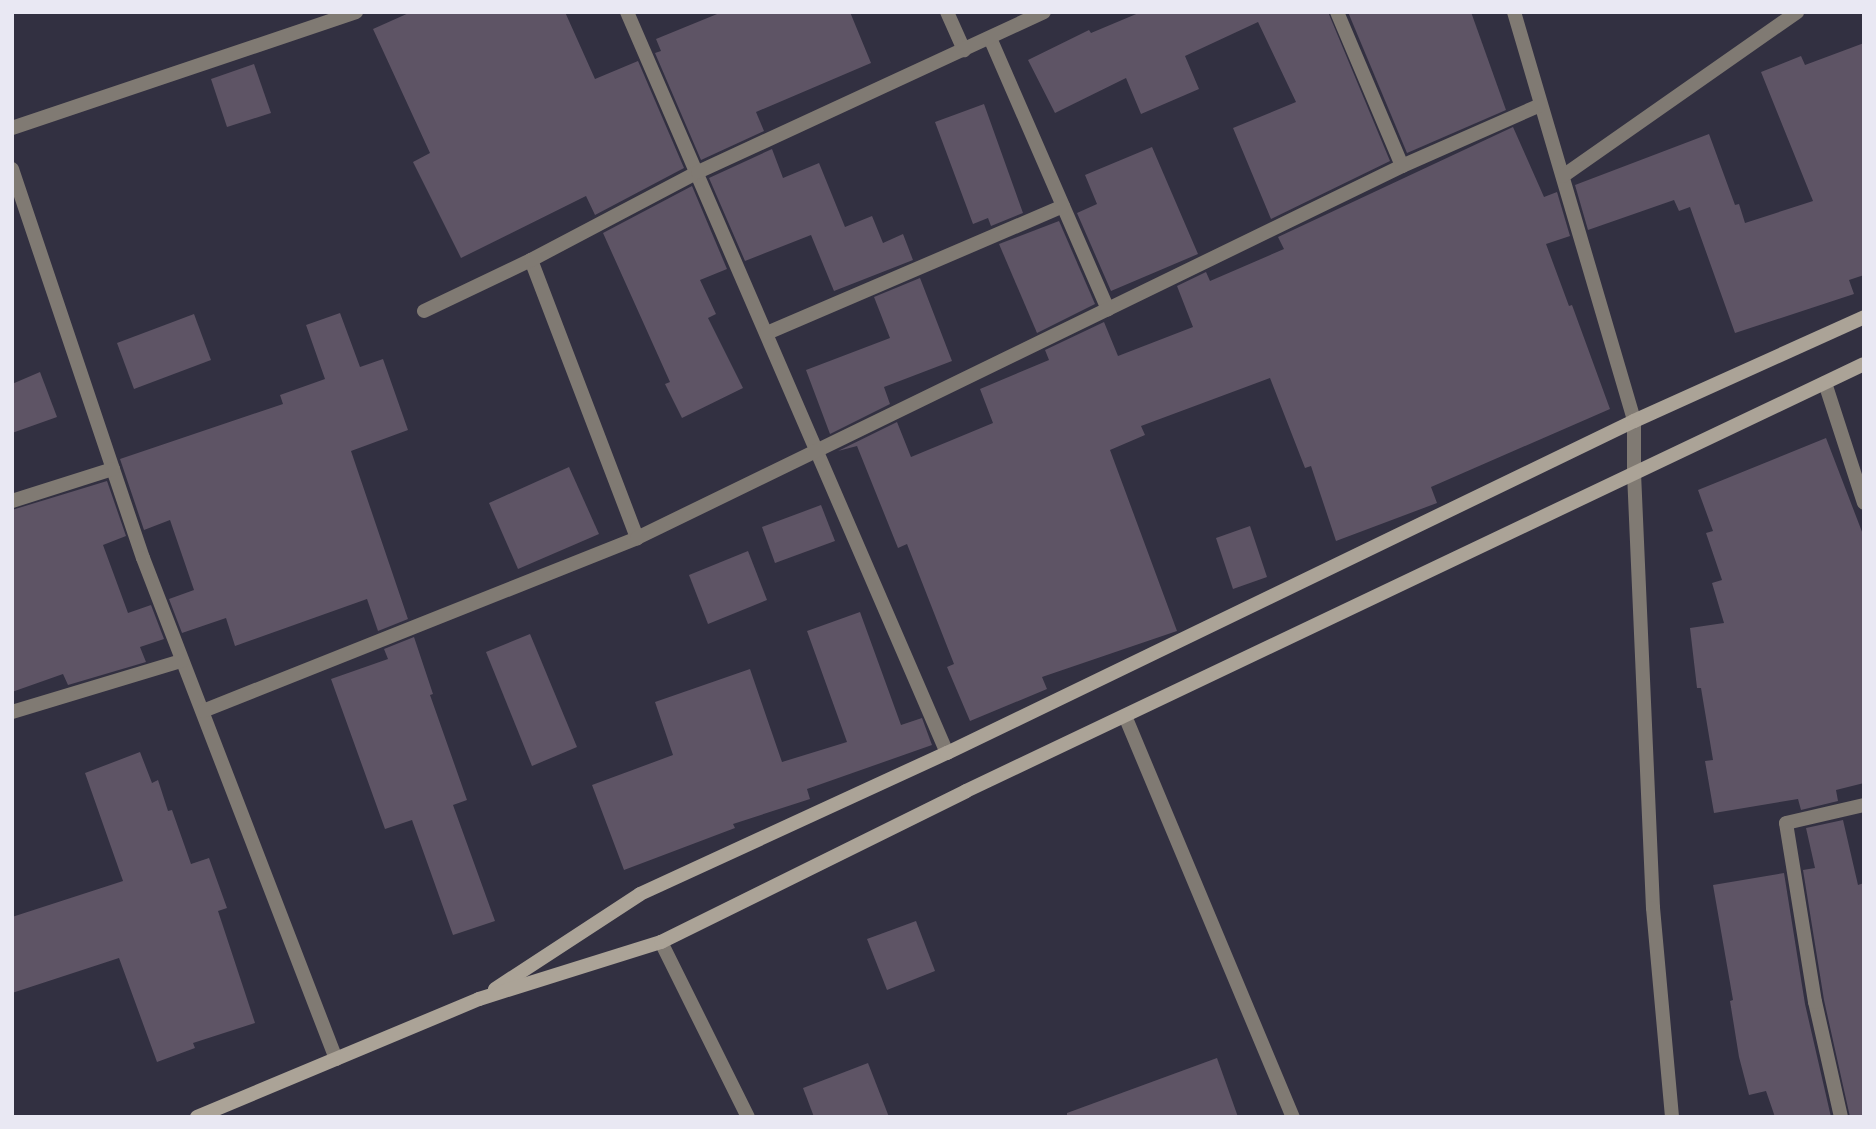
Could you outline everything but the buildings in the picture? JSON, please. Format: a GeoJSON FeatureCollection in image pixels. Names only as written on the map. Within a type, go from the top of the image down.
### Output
{"type":"FeatureCollection","features":[{"type":"Feature","properties":{"kind":"street"},"geometry":{"type":"LineString","coordinates":[[12,128],[356,12]]}},
{"type":"Feature","properties":{"kind":"street"},"geometry":{"type":"LineString","coordinates":[[627,12],[947,753]]}},
{"type":"Feature","properties":{"kind":"street"},"geometry":{"type":"LineString","coordinates":[[947,12],[964,50]]}},
{"type":"Feature","properties":{"kind":"street"},"geometry":{"type":"LineString","coordinates":[[424,311],[531,260],[698,172],[1044,12]]}},
{"type":"Feature","properties":{"kind":"street"},"geometry":{"type":"LineString","coordinates":[[1337,12],[1402,166]]}},
{"type":"Feature","properties":{"kind":"street"},"geometry":{"type":"LineString","coordinates":[[1514,12],[1634,421],[1653,908],[1672,1117]]}},
{"type":"Feature","properties":{"kind":"street"},"geometry":{"type":"LineString","coordinates":[[1563,176],[1797,12]]}},
{"type":"Feature","properties":{"kind":"street"},"geometry":{"type":"LineString","coordinates":[[990,38],[1108,309]]}},
{"type":"Feature","properties":{"kind":"street"},"geometry":{"type":"LineString","coordinates":[[203,711],[637,538],[1402,166],[1540,105]]}},
{"type":"Feature","properties":{"kind":"street"},"geometry":{"type":"LineString","coordinates":[[12,169],[181,661],[203,711],[336,1059]]}},
{"type":"Feature","properties":{"kind":"street"},"geometry":{"type":"LineString","coordinates":[[767,333],[1063,206]]}},
{"type":"Feature","properties":{"kind":"street"},"geometry":{"type":"LineString","coordinates":[[531,260],[637,538]]}},
{"type":"Feature","properties":{"kind":"street"},"geometry":{"type":"LineString","coordinates":[[479,999],[640,894],[947,753],[1634,421],[1864,317]]}},
{"type":"Feature","properties":{"kind":"street"},"geometry":{"type":"LineString","coordinates":[[197,1117],[479,999],[661,942],[1125,716],[1864,364]]}},
{"type":"Feature","properties":{"kind":"street"},"geometry":{"type":"LineString","coordinates":[[1825,383],[1864,503]]}},
{"type":"Feature","properties":{"kind":"street"},"geometry":{"type":"LineString","coordinates":[[12,502],[113,469]]}},
{"type":"Feature","properties":{"kind":"street"},"geometry":{"type":"LineString","coordinates":[[12,712],[181,661]]}},
{"type":"Feature","properties":{"kind":"street"},"geometry":{"type":"LineString","coordinates":[[1125,716],[1293,1117]]}},
{"type":"Feature","properties":{"kind":"street"},"geometry":{"type":"LineString","coordinates":[[1841,1117],[1815,1002],[1786,822],[1864,805]]}},
{"type":"Feature","properties":{"kind":"street"},"geometry":{"type":"LineString","coordinates":[[661,942],[748,1117]]}}]}
